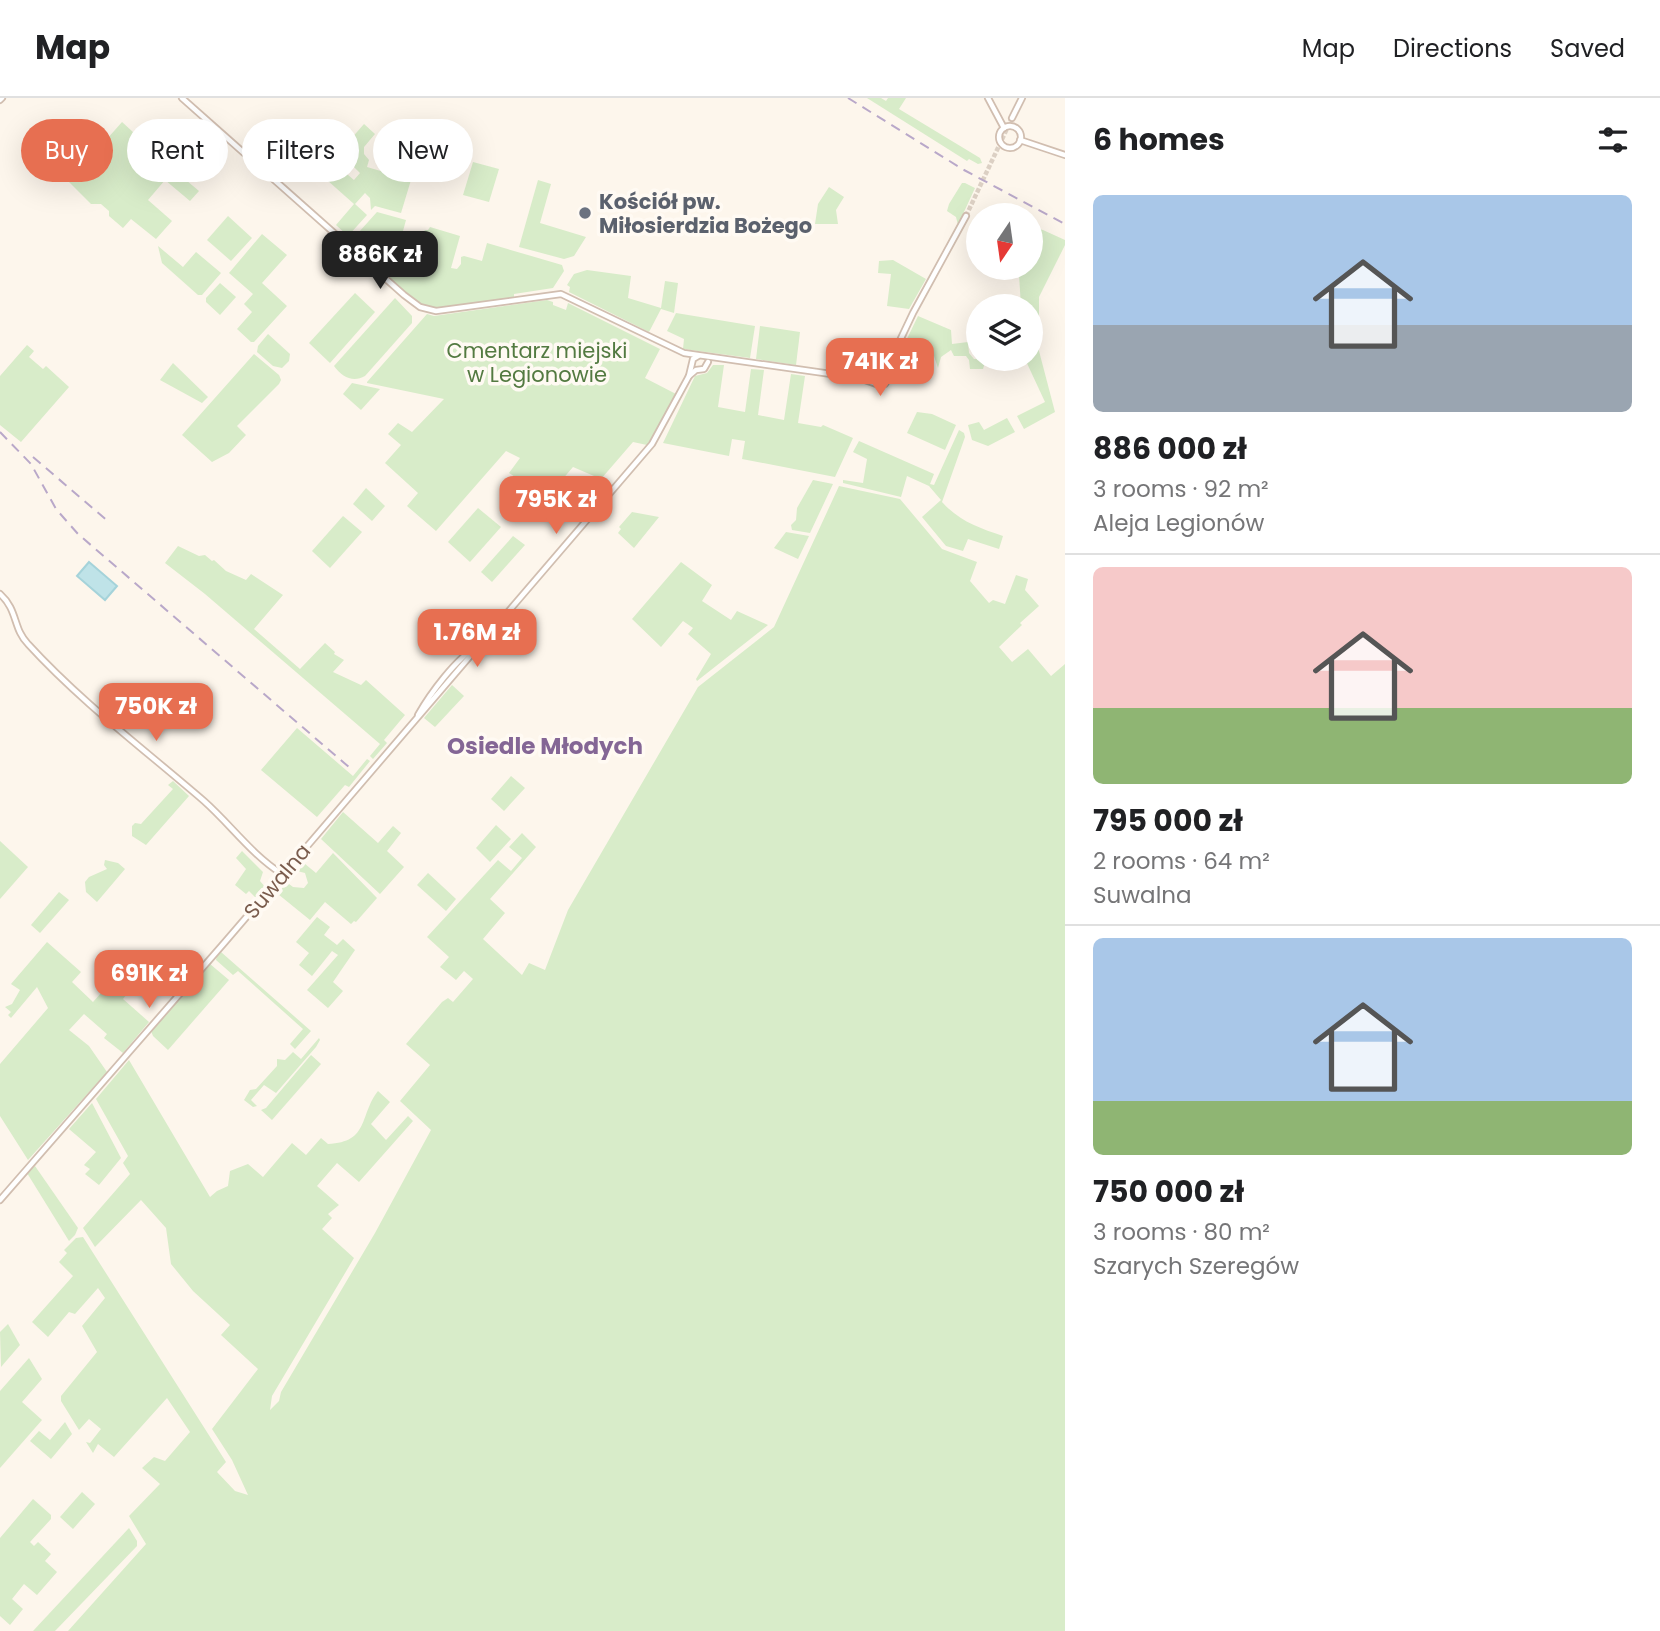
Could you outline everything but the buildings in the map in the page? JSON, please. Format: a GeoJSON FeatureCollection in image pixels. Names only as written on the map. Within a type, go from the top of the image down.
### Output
{"type":"FeatureCollection","features":[{"type":"Feature","properties":{"kind":"street"},"geometry":{"type":"LineString","coordinates":[[181,98],[420,307],[445,311],[561,294],[684,353],[704,369],[706,360]]}},
{"type":"Feature","properties":{"kind":"street"},"geometry":{"type":"LineString","coordinates":[[988,98],[1004,128]]}},
{"type":"Feature","properties":{"kind":"street"},"geometry":{"type":"LineString","coordinates":[[1013,118],[1022,98]]}},
{"type":"Feature","properties":{"kind":"street"},"geometry":{"type":"LineString","coordinates":[[1009,126],[1017,129],[1020,140],[1012,148],[1003,146],[999,138],[1004,128],[1009,126]]}},
{"type":"Feature","properties":{"kind":"street"},"geometry":{"type":"LineString","coordinates":[[1020,140],[1065,155]]}},
{"type":"Feature","properties":{"kind":"street"},"geometry":{"type":"LineString","coordinates":[[884,371],[965,217]]}},
{"type":"Feature","properties":{"kind":"street"},"geometry":{"type":"LineString","coordinates":[[695,363],[720,359],[873,379],[879,386],[885,384],[888,379],[884,371]]}},
{"type":"Feature","properties":{"kind":"street","name":"Suwalna"},"geometry":{"type":"LineString","coordinates":[[0,1200],[652,444],[695,363]]}},
{"type":"Feature","properties":{"kind":"street"},"geometry":{"type":"LineString","coordinates":[[873,379],[875,372],[884,371]]}},
{"type":"Feature","properties":{"kind":"street"},"geometry":{"type":"LineString","coordinates":[[0,594],[11,605],[20,634],[30,646],[72,687],[218,814],[254,853],[282,874]]}},
{"type":"Feature","properties":{"kind":"green space"},"geometry":{"type":"Polygon","coordinates":[[[867,98],[881,98],[886,101],[888,98],[906,98],[899,109],[980,158],[982,163],[978,164],[969,159],[967,161],[867,98]]]}},
{"type":"Feature","properties":{"kind":"green space"},"geometry":{"type":"Polygon","coordinates":[[[122,122],[127,127],[127,182],[163,182],[148,200],[172,221],[156,239],[131,219],[123,228],[109,216],[109,211],[101,204],[91,204],[69,182],[113,182],[113,132],[122,122]]]}},
{"type":"Feature","properties":{"kind":"green space"},"geometry":{"type":"Polygon","coordinates":[[[364,124],[373,132],[373,136],[364,147],[364,154],[369,160],[367,167],[373,169],[373,182],[410,182],[401,213],[375,206],[371,210],[370,198],[365,193],[355,204],[367,215],[348,236],[336,225],[354,204],[329,182],[359,182],[359,130],[364,124]]]}},
{"type":"Feature","properties":{"kind":"green space"},"geometry":{"type":"Polygon","coordinates":[[[473,162],[499,169],[489,202],[463,195],[467,182],[473,182],[473,162]]]}},
{"type":"Feature","properties":{"kind":"green space"},"geometry":{"type":"Polygon","coordinates":[[[538,180],[551,184],[540,223],[586,237],[574,256],[564,259],[519,247],[538,180]]]}},
{"type":"Feature","properties":{"kind":"green space"},"geometry":{"type":"Polygon","coordinates":[[[167,182],[188,182],[199,191],[190,201],[167,182]]]}},
{"type":"Feature","properties":{"kind":"green space"},"geometry":{"type":"Polygon","coordinates":[[[962,183],[975,188],[958,225],[956,217],[947,211],[962,183]]]}},
{"type":"Feature","properties":{"kind":"green space"},"geometry":{"type":"Polygon","coordinates":[[[829,187],[844,197],[836,210],[838,224],[815,224],[818,204],[829,187]]]}},
{"type":"Feature","properties":{"kind":"green space"},"geometry":{"type":"Polygon","coordinates":[[[377,212],[406,220],[400,242],[384,236],[366,256],[350,242],[377,212]]]}},
{"type":"Feature","properties":{"kind":"green space"},"geometry":{"type":"Polygon","coordinates":[[[228,216],[252,238],[231,261],[207,240],[228,216]]]}},
{"type":"Feature","properties":{"kind":"green space"},"geometry":{"type":"Polygon","coordinates":[[[430,227],[460,236],[451,268],[457,269],[461,264],[461,257],[464,256],[482,261],[487,243],[562,265],[564,271],[553,288],[463,306],[425,305],[415,301],[378,268],[398,244],[410,250],[430,227]]]}},
{"type":"Feature","properties":{"kind":"green space"},"geometry":{"type":"Polygon","coordinates":[[[1043,230],[1065,240],[1040,294],[1020,294],[1019,280],[1043,280],[1043,230]]]}},
{"type":"Feature","properties":{"kind":"green space"},"geometry":{"type":"Polygon","coordinates":[[[262,234],[287,255],[262,283],[287,306],[254,342],[251,342],[237,329],[252,312],[244,304],[253,294],[229,273],[262,234]]]}},
{"type":"Feature","properties":{"kind":"green space"},"geometry":{"type":"Polygon","coordinates":[[[158,246],[183,267],[196,252],[221,273],[202,295],[198,295],[162,263],[158,246]]]}},
{"type":"Feature","properties":{"kind":"green space"},"geometry":{"type":"Polygon","coordinates":[[[893,260],[926,279],[909,309],[887,306],[891,274],[878,273],[879,261],[893,260]]]}},
{"type":"Feature","properties":{"kind":"green space"},"geometry":{"type":"Polygon","coordinates":[[[587,270],[631,276],[628,298],[661,308],[665,281],[678,283],[674,313],[661,309],[649,332],[569,292],[570,287],[567,285],[574,274],[587,270]]]}},
{"type":"Feature","properties":{"kind":"green space"},"geometry":{"type":"Polygon","coordinates":[[[220,283],[236,297],[220,315],[206,302],[206,298],[220,283]]]}},
{"type":"Feature","properties":{"kind":"green space"},"geometry":{"type":"Polygon","coordinates":[[[355,293],[375,312],[330,363],[309,343],[355,293]]]}},
{"type":"Feature","properties":{"kind":"green space"},"geometry":{"type":"Polygon","coordinates":[[[395,298],[412,316],[412,323],[365,376],[352,379],[344,376],[334,366],[395,298]]]}},
{"type":"Feature","properties":{"kind":"green space","name":"Cmentarz miejski w Legionowie"},"geometry":{"type":"Polygon","coordinates":[[[547,300],[566,310],[568,303],[660,349],[645,378],[676,394],[647,445],[633,442],[601,479],[573,467],[555,488],[528,476],[523,482],[509,473],[520,458],[506,451],[436,531],[407,506],[418,493],[385,463],[401,445],[388,434],[398,423],[412,432],[444,399],[367,382],[427,314],[434,316],[547,300]]]}},
{"type":"Feature","properties":{"kind":"green space"},"geometry":{"type":"Polygon","coordinates":[[[676,313],[755,326],[750,358],[683,349],[684,339],[667,331],[676,313]]]}},
{"type":"Feature","properties":{"kind":"green space"},"geometry":{"type":"Polygon","coordinates":[[[918,316],[951,330],[952,344],[966,342],[966,356],[954,356],[951,350],[941,357],[938,368],[934,356],[922,359],[921,353],[904,345],[918,316]]]}},
{"type":"Feature","properties":{"kind":"green space"},"geometry":{"type":"Polygon","coordinates":[[[760,326],[800,332],[796,365],[756,359],[760,326]]]}},
{"type":"Feature","properties":{"kind":"green space"},"geometry":{"type":"Polygon","coordinates":[[[268,334],[290,354],[289,361],[282,368],[273,366],[257,352],[258,346],[268,334]]]}},
{"type":"Feature","properties":{"kind":"green space"},"geometry":{"type":"Polygon","coordinates":[[[854,340],[868,342],[868,348],[888,356],[885,362],[864,371],[864,374],[850,372],[854,340]]]}},
{"type":"Feature","properties":{"kind":"green space"},"geometry":{"type":"Polygon","coordinates":[[[27,345],[34,351],[29,357],[43,369],[46,366],[69,387],[21,442],[0,425],[0,376],[27,345]]]}},
{"type":"Feature","properties":{"kind":"green space"},"geometry":{"type":"Polygon","coordinates":[[[254,354],[279,375],[281,380],[237,426],[246,435],[229,453],[212,462],[182,435],[254,354]]]}},
{"type":"Feature","properties":{"kind":"green space"},"geometry":{"type":"Polygon","coordinates":[[[173,363],[208,397],[202,403],[160,380],[173,363]]]}},
{"type":"Feature","properties":{"kind":"green space"},"geometry":{"type":"Polygon","coordinates":[[[713,365],[724,365],[718,407],[745,412],[751,369],[764,370],[758,415],[784,420],[791,374],[805,376],[798,423],[821,427],[823,425],[853,438],[835,477],[742,459],[745,441],[732,439],[729,456],[663,443],[695,376],[707,373],[713,365]]]}},
{"type":"Feature","properties":{"kind":"green space"},"geometry":{"type":"Polygon","coordinates":[[[1043,366],[1055,412],[1024,429],[1017,416],[1045,402],[1031,371],[1043,371],[1043,366]]]}},
{"type":"Feature","properties":{"kind":"green space"},"geometry":{"type":"Polygon","coordinates":[[[352,383],[380,389],[361,410],[343,394],[352,383]]]}},
{"type":"Feature","properties":{"kind":"green space"},"geometry":{"type":"Polygon","coordinates":[[[917,412],[932,414],[956,425],[945,450],[907,433],[917,412]]]}},
{"type":"Feature","properties":{"kind":"green space"},"geometry":{"type":"Polygon","coordinates":[[[1007,418],[1015,432],[988,446],[972,440],[968,425],[979,422],[984,430],[1007,418]]]}},
{"type":"Feature","properties":{"kind":"green space"},"geometry":{"type":"Polygon","coordinates":[[[959,430],[965,437],[942,502],[962,519],[1003,536],[999,549],[968,539],[963,551],[946,546],[922,517],[941,500],[929,486],[907,476],[901,497],[843,483],[843,480],[863,483],[867,459],[853,452],[859,441],[934,474],[930,484],[934,485],[959,430]]]}},
{"type":"Feature","properties":{"kind":"green space"},"geometry":{"type":"Polygon","coordinates":[[[813,480],[833,484],[810,533],[792,530],[797,508],[813,480]]]}},
{"type":"Feature","properties":{"kind":"green space"},"geometry":{"type":"Polygon","coordinates":[[[839,486],[900,499],[942,549],[977,562],[970,581],[989,603],[993,600],[1005,604],[1016,575],[1028,579],[1025,590],[1039,606],[999,647],[1012,662],[1028,649],[1051,676],[1065,664],[1065,1631],[68,1631],[146,1544],[129,1516],[160,1484],[142,1468],[154,1457],[165,1461],[190,1432],[167,1398],[114,1457],[98,1444],[93,1453],[86,1442],[90,1443],[101,1429],[89,1419],[79,1430],[61,1401],[61,1396],[97,1352],[82,1326],[105,1298],[98,1288],[75,1314],[69,1312],[48,1337],[32,1322],[73,1276],[59,1262],[67,1253],[64,1250],[76,1238],[83,1237],[226,1462],[217,1472],[235,1491],[248,1495],[232,1460],[212,1429],[258,1369],[221,1335],[230,1325],[193,1291],[171,1264],[166,1228],[141,1200],[95,1247],[83,1228],[130,1174],[123,1163],[128,1156],[96,1099],[129,1060],[210,1197],[228,1186],[230,1171],[248,1164],[263,1177],[292,1143],[306,1155],[321,1138],[328,1144],[351,1138],[362,1126],[378,1091],[390,1102],[371,1124],[386,1140],[408,1116],[413,1121],[359,1182],[337,1163],[317,1186],[339,1205],[328,1214],[332,1218],[322,1229],[354,1258],[272,1396],[270,1410],[279,1401],[281,1392],[375,1233],[431,1130],[400,1101],[430,1065],[406,1044],[442,1002],[448,998],[453,1002],[473,979],[464,971],[456,980],[440,967],[449,957],[427,937],[498,860],[511,871],[522,858],[509,847],[522,833],[536,847],[490,899],[505,913],[483,939],[522,975],[529,963],[545,970],[568,910],[698,687],[774,627],[839,486]]]}},
{"type":"Feature","properties":{"kind":"green space"},"geometry":{"type":"Polygon","coordinates":[[[366,488],[385,506],[372,521],[353,504],[366,488]]]}},
{"type":"Feature","properties":{"kind":"green space"},"geometry":{"type":"Polygon","coordinates":[[[478,508],[501,527],[470,562],[448,542],[478,508]]]}},
{"type":"Feature","properties":{"kind":"green space"},"geometry":{"type":"Polygon","coordinates":[[[632,512],[659,517],[634,548],[618,533],[621,529],[619,527],[632,512]]]}},
{"type":"Feature","properties":{"kind":"green space"},"geometry":{"type":"Polygon","coordinates":[[[343,516],[362,532],[330,568],[312,551],[343,516]]]}},
{"type":"Feature","properties":{"kind":"green space"},"geometry":{"type":"Polygon","coordinates":[[[786,532],[809,536],[798,559],[774,548],[786,532]]]}},
{"type":"Feature","properties":{"kind":"green space"},"geometry":{"type":"Polygon","coordinates":[[[513,536],[525,545],[492,582],[481,572],[513,536]]]}},
{"type":"Feature","properties":{"kind":"green space"},"geometry":{"type":"Polygon","coordinates":[[[178,546],[199,556],[205,555],[226,571],[246,580],[251,574],[283,595],[254,629],[300,669],[325,643],[334,654],[344,660],[333,672],[361,685],[366,680],[405,715],[384,740],[387,743],[373,759],[370,756],[380,744],[165,563],[178,546]]]}},
{"type":"Feature","properties":{"kind":"green space"},"geometry":{"type":"Polygon","coordinates":[[[681,562],[712,585],[702,601],[731,620],[737,611],[768,625],[697,681],[711,654],[688,634],[693,628],[683,621],[661,647],[632,619],[681,562]]]}},
{"type":"Feature","properties":{"kind":"green space"},"geometry":{"type":"Polygon","coordinates":[[[452,685],[464,696],[435,727],[424,718],[452,685]]]}},
{"type":"Feature","properties":{"kind":"green space"},"geometry":{"type":"Polygon","coordinates":[[[297,728],[353,776],[367,759],[370,761],[349,787],[345,785],[317,817],[261,770],[297,728]]]}},
{"type":"Feature","properties":{"kind":"green space"},"geometry":{"type":"Polygon","coordinates":[[[511,776],[525,788],[504,811],[491,799],[511,776]]]}},
{"type":"Feature","properties":{"kind":"green space"},"geometry":{"type":"Polygon","coordinates":[[[173,781],[189,796],[146,845],[132,836],[132,826],[135,823],[141,824],[173,789],[168,785],[173,781]]]}},
{"type":"Feature","properties":{"kind":"green space"},"geometry":{"type":"Polygon","coordinates":[[[343,812],[378,843],[393,826],[401,833],[387,851],[404,867],[380,894],[321,839],[343,812]]]}},
{"type":"Feature","properties":{"kind":"green space"},"geometry":{"type":"Polygon","coordinates":[[[496,825],[511,839],[490,862],[476,848],[496,825]]]}},
{"type":"Feature","properties":{"kind":"green space"},"geometry":{"type":"Polygon","coordinates":[[[0,841],[28,867],[0,899],[0,841]]]}},
{"type":"Feature","properties":{"kind":"green space"},"geometry":{"type":"Polygon","coordinates":[[[242,851],[263,872],[260,881],[266,888],[256,898],[249,891],[246,894],[235,885],[246,869],[236,858],[242,851]]]}},
{"type":"Feature","properties":{"kind":"green space"},"geometry":{"type":"Polygon","coordinates":[[[333,853],[377,898],[356,922],[351,924],[325,902],[310,920],[273,890],[280,882],[285,881],[293,887],[304,888],[308,883],[305,873],[297,871],[290,877],[285,875],[299,859],[316,873],[333,853]]]}},
{"type":"Feature","properties":{"kind":"green space"},"geometry":{"type":"Polygon","coordinates":[[[105,860],[118,863],[125,869],[97,902],[86,892],[85,882],[89,877],[107,869],[105,860]]]}},
{"type":"Feature","properties":{"kind":"green space"},"geometry":{"type":"Polygon","coordinates":[[[428,873],[456,899],[446,911],[417,885],[428,873]]]}},
{"type":"Feature","properties":{"kind":"green space"},"geometry":{"type":"Polygon","coordinates":[[[59,892],[69,900],[40,933],[31,925],[59,892]]]}},
{"type":"Feature","properties":{"kind":"green space"},"geometry":{"type":"Polygon","coordinates":[[[317,917],[330,927],[324,935],[337,945],[343,939],[355,950],[333,982],[343,991],[328,1008],[307,990],[338,955],[332,951],[312,976],[299,965],[309,953],[296,942],[317,917]]]}},
{"type":"Feature","properties":{"kind":"green space"},"geometry":{"type":"Polygon","coordinates":[[[47,942],[81,972],[72,982],[93,1002],[118,974],[134,985],[123,999],[149,1022],[123,1053],[104,1038],[107,1034],[84,1014],[69,1030],[89,1046],[107,1072],[28,1160],[0,1116],[0,1064],[48,1008],[37,987],[11,1018],[8,1015],[11,1012],[5,1007],[12,1004],[20,990],[11,984],[47,942]]]}},
{"type":"Feature","properties":{"kind":"green space"},"geometry":{"type":"Polygon","coordinates":[[[221,952],[311,1031],[295,1049],[290,1044],[303,1029],[238,971],[233,975],[216,960],[221,952]]]}},
{"type":"Feature","properties":{"kind":"green space"},"geometry":{"type":"Polygon","coordinates":[[[210,964],[229,980],[168,1050],[151,1031],[210,964]]]}},
{"type":"Feature","properties":{"kind":"green space"},"geometry":{"type":"Polygon","coordinates":[[[319,1038],[316,1047],[276,1093],[264,1085],[251,1100],[257,1106],[253,1107],[244,1100],[250,1090],[256,1089],[277,1066],[277,1059],[285,1060],[293,1052],[301,1059],[319,1038]]]}},
{"type":"Feature","properties":{"kind":"green space"},"geometry":{"type":"Polygon","coordinates":[[[311,1055],[321,1064],[272,1120],[261,1110],[266,1108],[311,1055]]]}},
{"type":"Feature","properties":{"kind":"green space"},"geometry":{"type":"Polygon","coordinates":[[[92,1103],[121,1158],[99,1185],[85,1174],[90,1169],[84,1165],[96,1152],[69,1129],[92,1103]]]}},
{"type":"Feature","properties":{"kind":"green space"},"geometry":{"type":"Polygon","coordinates":[[[35,1166],[78,1228],[69,1241],[27,1173],[35,1166]]]}},
{"type":"Feature","properties":{"kind":"green space"},"geometry":{"type":"Polygon","coordinates":[[[8,1324],[20,1345],[1,1367],[0,1332],[8,1324]]]}},
{"type":"Feature","properties":{"kind":"green space"},"geometry":{"type":"Polygon","coordinates":[[[29,1358],[42,1379],[22,1402],[42,1420],[0,1468],[0,1391],[29,1358]]]}},
{"type":"Feature","properties":{"kind":"green space"},"geometry":{"type":"Polygon","coordinates":[[[65,1422],[72,1434],[51,1459],[30,1441],[39,1431],[50,1440],[65,1422]]]}},
{"type":"Feature","properties":{"kind":"green space"},"geometry":{"type":"Polygon","coordinates":[[[82,1492],[95,1504],[73,1529],[60,1517],[82,1492]]]}},
{"type":"Feature","properties":{"kind":"green space"},"geometry":{"type":"Polygon","coordinates":[[[33,1499],[51,1515],[51,1519],[30,1542],[34,1546],[38,1542],[51,1554],[45,1561],[57,1572],[37,1595],[24,1584],[12,1599],[23,1609],[10,1625],[0,1616],[0,1538],[33,1499]]]}},
{"type":"Feature","properties":{"kind":"green space"},"geometry":{"type":"Polygon","coordinates":[[[129,1528],[137,1546],[55,1631],[33,1631],[129,1528]]]}},
{"type":"Feature","properties":{"kind":"water"},"geometry":{"type":"Polygon","coordinates":[[[89,562],[117,586],[105,600],[77,576],[89,562]]]}},
{"type":"Feature","properties":{"kind":"tunnel"},"geometry":{"type":"LineString","coordinates":[[972,203],[1012,118]]}},
{"type":"Feature","properties":{"kind":"railway"},"geometry":{"type":"LineString","coordinates":[[848,98],[964,170],[1065,224]]}},
{"type":"Feature","properties":{"kind":"railway"},"geometry":{"type":"LineString","coordinates":[[0,432],[31,464],[56,509],[78,534],[350,768]]}},
{"type":"Feature","properties":{"kind":"railway"},"geometry":{"type":"LineString","coordinates":[[33,457],[110,523]]}},
{"type":"Feature","properties":{"kind":"place","name":"Kościół pw. Miłosierdzia Bożego"},"geometry":{"type":"Point","coordinates":[585,213]}},
{"type":"Feature","properties":{"kind":"district","name":"Osiedle Młodych"},"geometry":{"type":"Point","coordinates":[545,746]}}]}
